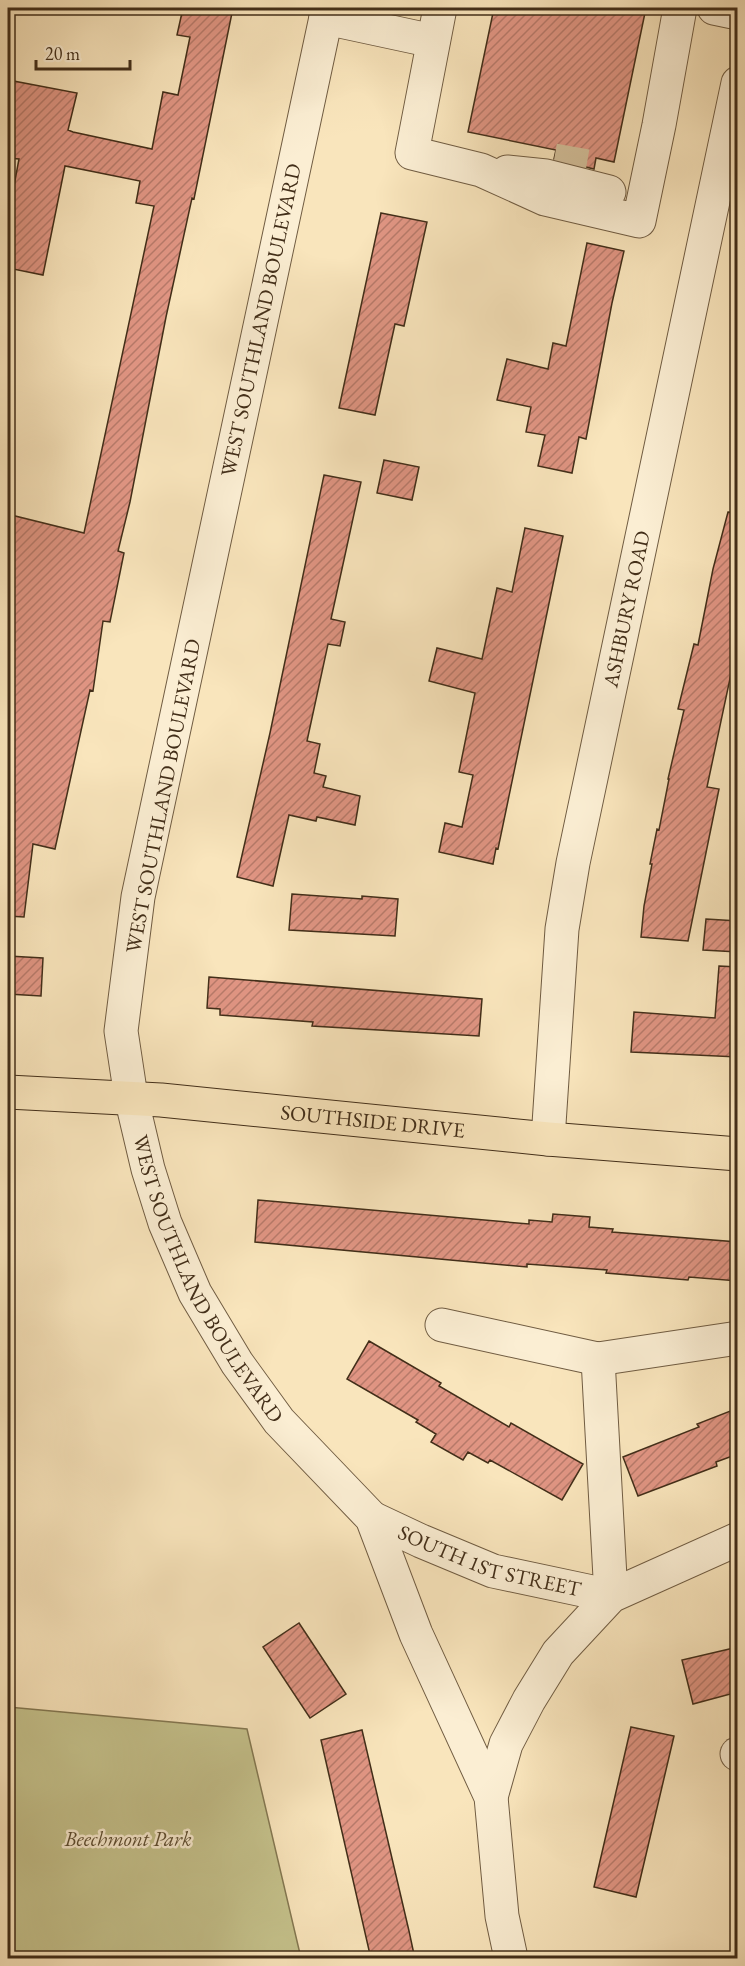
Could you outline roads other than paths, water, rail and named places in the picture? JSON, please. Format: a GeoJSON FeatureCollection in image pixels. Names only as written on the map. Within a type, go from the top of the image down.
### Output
{"type":"FeatureCollection","features":[{"type":"Feature","properties":{"kind":"main road","name":"SOUTHSIDE DRIVE"},"geometry":{"type":"LineString","coordinates":[[8,1092],[131,1097],[548,1139],[738,1154]]}},
{"type":"Feature","properties":{"kind":"street"},"geometry":{"type":"LineString","coordinates":[[440,8],[412,153],[481,170],[646,189]]}},
{"type":"Feature","properties":{"kind":"street"},"geometry":{"type":"LineString","coordinates":[[646,189],[680,8]]}},
{"type":"Feature","properties":{"kind":"street"},"geometry":{"type":"LineString","coordinates":[[714,8],[738,13]]}},
{"type":"Feature","properties":{"kind":"street"},"geometry":{"type":"LineString","coordinates":[[327,13],[433,41]]}},
{"type":"Feature","properties":{"kind":"street","name":"WEST SOUTHLAND BOULEVARD"},"geometry":{"type":"LineString","coordinates":[[327,13],[138,897],[121,1031],[131,1097],[148,1169],[165,1223],[195,1293],[237,1363],[279,1421],[372,1518],[416,1634],[490,1797]]}},
{"type":"Feature","properties":{"kind":"street","name":"ASHBURY ROAD"},"geometry":{"type":"LineString","coordinates":[[548,1139],[562,930],[573,864],[738,82]]}},
{"type":"Feature","properties":{"kind":"street"},"geometry":{"type":"LineString","coordinates":[[481,170],[530,155],[554,160]]}},
{"type":"Feature","properties":{"kind":"street"},"geometry":{"type":"LineString","coordinates":[[594,167],[646,189]]}},
{"type":"Feature","properties":{"kind":"street"},"geometry":{"type":"LineString","coordinates":[[442,1325],[598,1359],[738,1338]]}},
{"type":"Feature","properties":{"kind":"street"},"geometry":{"type":"LineString","coordinates":[[598,1359],[611,1596]]}},
{"type":"Feature","properties":{"kind":"street","name":"SOUTH 1ST STREET"},"geometry":{"type":"LineString","coordinates":[[372,1518],[421,1542],[493,1571],[611,1596]]}},
{"type":"Feature","properties":{"kind":"street","name":"SOUTH 1ST STREET"},"geometry":{"type":"LineString","coordinates":[[490,1797],[506,1744],[529,1700],[558,1653],[611,1596],[738,1539]]}},
{"type":"Feature","properties":{"kind":"street"},"geometry":{"type":"LineString","coordinates":[[490,1797],[502,1917],[511,1959]]}},
{"type":"Feature","properties":{"kind":"tunnel"},"geometry":{"type":"LineString","coordinates":[[554,160],[594,167]]}},
{"type":"Feature","properties":{"kind":"park label","name":"Beechmont Park"},"geometry":{"type":"Point","coordinates":[128,1839]}}]}
